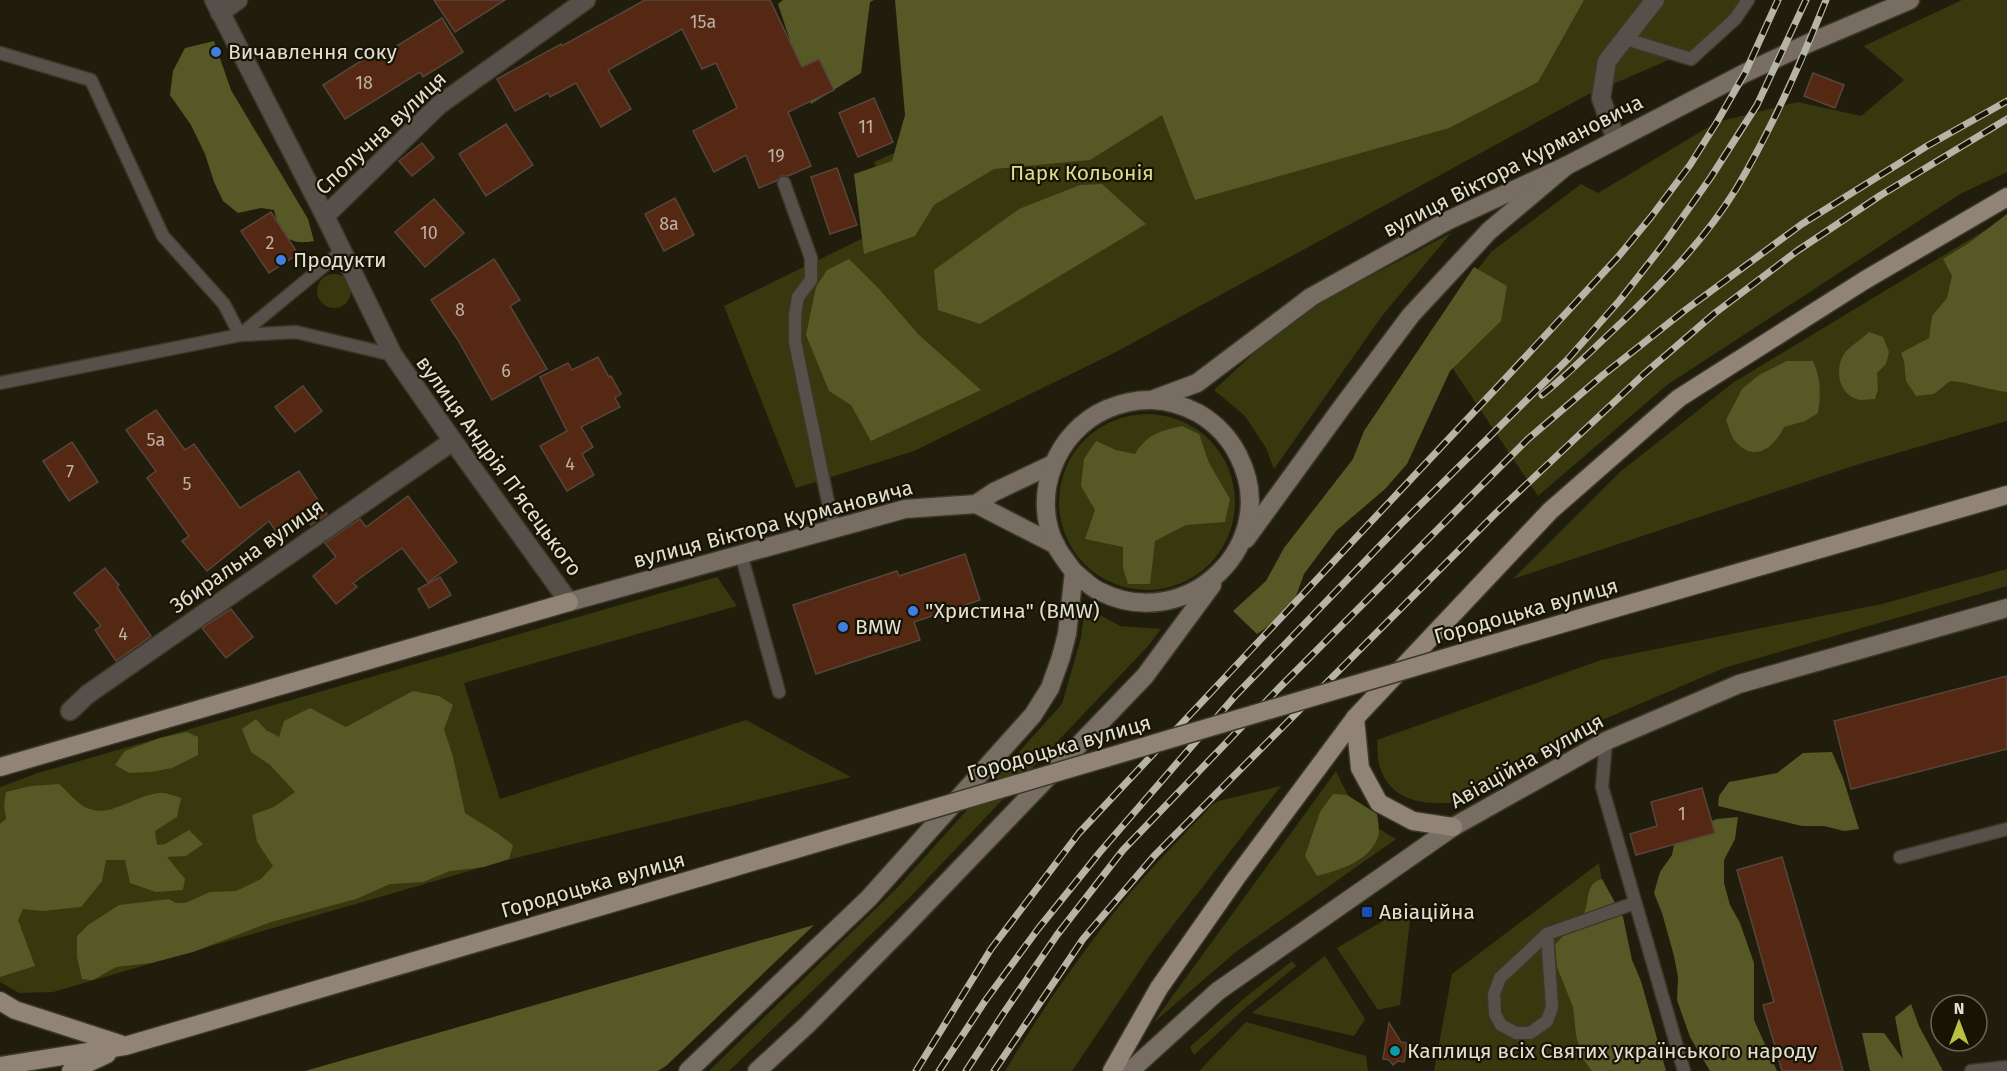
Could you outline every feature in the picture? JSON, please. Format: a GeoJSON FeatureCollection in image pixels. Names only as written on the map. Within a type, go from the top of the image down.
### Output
{"type":"FeatureCollection","features":[{"type":"Feature","properties":{"kind":"main road"},"geometry":{"type":"LineString","coordinates":[[1112,1071],[1160,988],[1236,878],[1354,718],[1550,510],[1679,398],[1865,280],[2007,197]]}},
{"type":"Feature","properties":{"kind":"main road","name":"Городоцька вулиця"},"geometry":{"type":"LineString","coordinates":[[0,1066],[125,1046],[2007,495]]}},
{"type":"Feature","properties":{"kind":"main road"},"geometry":{"type":"LineString","coordinates":[[0,767],[569,602]]}},
{"type":"Feature","properties":{"kind":"main road"},"geometry":{"type":"LineString","coordinates":[[1354,718],[1360,768],[1379,803],[1413,821],[1453,827]]}},
{"type":"Feature","properties":{"kind":"main road"},"geometry":{"type":"LineString","coordinates":[[0,1001],[15,1010],[125,1046]]}},
{"type":"Feature","properties":{"kind":"main road","name":"Городоцька вулиця"},"geometry":{"type":"LineString","coordinates":[[71,1071],[125,1046]]}},
{"type":"Feature","properties":{"kind":"street"},"geometry":{"type":"LineString","coordinates":[[217,6],[238,0]]}},
{"type":"Feature","properties":{"kind":"street","name":"Сполучна вулиця"},"geometry":{"type":"LineString","coordinates":[[325,216],[438,105],[586,0]]}},
{"type":"Feature","properties":{"kind":"street"},"geometry":{"type":"LineString","coordinates":[[1616,140],[1601,98],[1607,61],[1655,0]]}},
{"type":"Feature","properties":{"kind":"street","name":"вулиця Віктора Курмановича"},"geometry":{"type":"LineString","coordinates":[[1154,399],[1197,383],[1311,297],[1449,220],[1566,166],[1744,74],[1809,43],[1910,0]]}},
{"type":"Feature","properties":{"kind":"street","name":"вулиця Андрія Пʼясецького"},"geometry":{"type":"LineString","coordinates":[[217,6],[325,216],[393,356],[569,602]]}},
{"type":"Feature","properties":{"kind":"street"},"geometry":{"type":"LineString","coordinates":[[757,1071],[807,1025],[903,928],[1145,676],[1411,315],[1489,231],[1566,166]]}},
{"type":"Feature","properties":{"kind":"street"},"geometry":{"type":"LineString","coordinates":[[1154,399],[1183,406],[1210,420],[1231,441],[1245,468],[1250,497],[1247,527],[1232,559],[1215,578],[1189,595],[1159,603],[1128,602],[1099,591],[1074,572],[1056,545],[1047,519],[1046,491],[1053,465],[1066,440],[1094,415],[1124,402],[1154,399]]}},
{"type":"Feature","properties":{"kind":"street","name":"Збиральна вулиця"},"geometry":{"type":"LineString","coordinates":[[70,711],[88,694],[453,441]]}},
{"type":"Feature","properties":{"kind":"street","name":"вулиця Віктора Курмановича"},"geometry":{"type":"LineString","coordinates":[[569,602],[905,509],[976,504],[994,492],[1053,465]]}},
{"type":"Feature","properties":{"kind":"street"},"geometry":{"type":"LineString","coordinates":[[976,504],[1056,545]]}},
{"type":"Feature","properties":{"kind":"street"},"geometry":{"type":"LineString","coordinates":[[688,1071],[869,898],[1034,715],[1050,688],[1061,657],[1067,634],[1074,572]]}},
{"type":"Feature","properties":{"kind":"street","name":"Авіаційна вулиця"},"geometry":{"type":"LineString","coordinates":[[1130,1071],[1218,991],[1453,827],[1606,741],[1739,684],[2007,608]]}},
{"type":"Feature","properties":{"kind":"lane"},"geometry":{"type":"LineString","coordinates":[[1626,39],[1691,59],[1735,19],[1748,0]]}},
{"type":"Feature","properties":{"kind":"lane"},"geometry":{"type":"LineString","coordinates":[[0,53],[91,80],[164,236],[224,304],[240,334],[342,251]]}},
{"type":"Feature","properties":{"kind":"lane"},"geometry":{"type":"LineString","coordinates":[[784,183],[811,258],[811,280],[798,297],[795,342],[826,497],[835,528]]}},
{"type":"Feature","properties":{"kind":"lane","name":"вулиця Андрія Пʼясецького"},"geometry":{"type":"LineString","coordinates":[[0,383],[240,334],[296,332],[393,356]]}},
{"type":"Feature","properties":{"kind":"lane"},"geometry":{"type":"LineString","coordinates":[[0,392],[15,381]]}},
{"type":"Feature","properties":{"kind":"lane"},"geometry":{"type":"LineString","coordinates":[[741,554],[779,692]]}},
{"type":"Feature","properties":{"kind":"lane"},"geometry":{"type":"LineString","coordinates":[[1606,741],[1602,787],[1684,1071]]}},
{"type":"Feature","properties":{"kind":"lane"},"geometry":{"type":"LineString","coordinates":[[1900,857],[2007,829]]}},
{"type":"Feature","properties":{"kind":"lane"},"geometry":{"type":"LineString","coordinates":[[1547,934],[1552,1007],[1547,1021],[1530,1033],[1516,1033],[1502,1025],[1495,1014],[1494,994],[1500,978],[1547,934],[1635,903]]}},
{"type":"Feature","properties":{"kind":"lane"},"geometry":{"type":"LineString","coordinates":[[1971,1071],[2007,1067]]}},
{"type":"Feature","properties":{"kind":"green space"},"geometry":{"type":"Polygon","coordinates":[[[783,0],[874,0],[870,2],[861,73],[811,104],[778,4],[783,0]]]}},
{"type":"Feature","properties":{"kind":"green space"},"geometry":{"type":"Polygon","coordinates":[[[895,0],[1584,0],[1538,82],[1449,128],[1195,200],[1162,115],[1090,160],[994,169],[934,205],[915,236],[864,254],[854,174],[892,161],[905,115],[895,0]]]}},
{"type":"Feature","properties":{"kind":"green space","name":"Парк Кольонія"},"geometry":{"type":"Polygon","coordinates":[[[897,0],[1749,0],[1694,49],[1585,96],[1116,352],[914,451],[796,488],[724,306],[900,220],[874,162],[910,146],[897,0]]]}},
{"type":"Feature","properties":{"kind":"green space"},"geometry":{"type":"Polygon","coordinates":[[[1962,0],[2007,0],[2007,172],[1960,194],[1667,385],[1538,496],[1429,333],[1491,252],[1581,184],[1598,193],[1717,122],[1798,102],[1861,116],[1904,80],[1864,46],[1962,0]]]}},
{"type":"Feature","properties":{"kind":"green space"},"geometry":{"type":"Polygon","coordinates":[[[214,41],[231,90],[308,219],[314,241],[297,242],[286,237],[279,226],[274,210],[261,208],[238,213],[223,201],[191,125],[170,95],[173,71],[185,48],[214,41]]]}},
{"type":"Feature","properties":{"kind":"green space"},"geometry":{"type":"Polygon","coordinates":[[[1102,184],[1146,224],[980,324],[938,310],[934,270],[1019,209],[1080,185],[1102,184]]]}},
{"type":"Feature","properties":{"kind":"green space"},"geometry":{"type":"Polygon","coordinates":[[[2007,214],[2007,392],[1950,381],[1934,394],[1916,396],[1906,381],[1901,353],[1929,338],[1932,316],[1947,298],[1952,276],[1943,259],[1969,243],[2007,214]]]}},
{"type":"Feature","properties":{"kind":"green space"},"geometry":{"type":"Polygon","coordinates":[[[2007,217],[2007,421],[1856,465],[1513,579],[1620,472],[1734,382],[2007,217]]]}},
{"type":"Feature","properties":{"kind":"green space"},"geometry":{"type":"Polygon","coordinates":[[[1451,233],[1382,316],[1274,469],[1266,448],[1245,416],[1214,390],[1280,329],[1324,301],[1451,233]]]}},
{"type":"Feature","properties":{"kind":"green space"},"geometry":{"type":"Polygon","coordinates":[[[849,259],[880,290],[919,335],[981,390],[871,441],[851,405],[829,391],[806,335],[816,287],[827,270],[849,259]]]}},
{"type":"Feature","properties":{"kind":"green space"},"geometry":{"type":"Polygon","coordinates":[[[1474,267],[1507,286],[1501,321],[1450,371],[1407,464],[1385,489],[1336,531],[1304,574],[1291,610],[1257,634],[1233,611],[1266,581],[1284,548],[1353,459],[1364,431],[1474,267]]]}},
{"type":"Feature","properties":{"kind":"green space"},"geometry":{"type":"Polygon","coordinates":[[[334,274],[346,279],[351,291],[346,303],[334,308],[322,303],[317,291],[322,279],[334,274]]]}},
{"type":"Feature","properties":{"kind":"green space"},"geometry":{"type":"Polygon","coordinates":[[[1869,332],[1883,337],[1889,352],[1886,364],[1877,373],[1878,389],[1875,399],[1861,400],[1848,394],[1843,388],[1839,368],[1849,348],[1869,332]]]}},
{"type":"Feature","properties":{"kind":"green space"},"geometry":{"type":"Polygon","coordinates":[[[1787,361],[1813,361],[1820,386],[1818,413],[1805,421],[1784,427],[1770,446],[1764,450],[1750,452],[1736,442],[1726,420],[1742,389],[1759,375],[1787,361]]]}},
{"type":"Feature","properties":{"kind":"green space"},"geometry":{"type":"Polygon","coordinates":[[[1147,414],[1181,421],[1196,429],[1209,440],[1220,453],[1228,468],[1235,502],[1228,536],[1220,551],[1209,564],[1196,575],[1181,583],[1147,590],[1113,583],[1098,575],[1085,564],[1074,551],[1066,536],[1059,502],[1066,468],[1074,453],[1085,440],[1098,429],[1113,421],[1147,414]]]}},
{"type":"Feature","properties":{"kind":"green space"},"geometry":{"type":"Polygon","coordinates":[[[1182,426],[1199,434],[1209,463],[1230,499],[1225,522],[1186,525],[1155,541],[1150,584],[1128,584],[1123,568],[1123,547],[1085,539],[1095,510],[1081,486],[1084,459],[1096,441],[1116,450],[1135,454],[1144,442],[1155,434],[1182,426]]]}},
{"type":"Feature","properties":{"kind":"green space"},"geometry":{"type":"Polygon","coordinates":[[[2007,569],[2007,586],[1724,668],[1574,732],[1449,803],[1407,798],[1391,787],[1380,768],[1377,740],[1601,660],[1882,604],[2007,569]]]}},
{"type":"Feature","properties":{"kind":"green space"},"geometry":{"type":"Polygon","coordinates":[[[717,577],[737,606],[464,683],[500,799],[746,720],[851,777],[507,860],[53,992],[19,993],[0,982],[0,787],[38,773],[717,577]]]}},
{"type":"Feature","properties":{"kind":"green space"},"geometry":{"type":"Polygon","coordinates":[[[1085,607],[1120,626],[1161,629],[1148,646],[911,896],[729,1071],[709,1071],[897,888],[1062,704],[1081,638],[1085,607]]]}},
{"type":"Feature","properties":{"kind":"green space"},"geometry":{"type":"Polygon","coordinates":[[[413,691],[439,696],[453,705],[444,729],[453,757],[465,813],[513,845],[509,859],[484,867],[450,871],[423,882],[390,884],[356,899],[271,922],[193,952],[151,963],[116,967],[93,980],[82,979],[77,957],[77,936],[88,925],[119,905],[169,899],[176,903],[185,903],[210,892],[236,891],[261,879],[273,866],[257,842],[252,815],[274,807],[295,792],[270,765],[251,752],[242,729],[256,719],[266,730],[279,737],[284,721],[310,708],[346,727],[413,691]]]}},
{"type":"Feature","properties":{"kind":"green space"},"geometry":{"type":"Polygon","coordinates":[[[187,732],[198,737],[198,755],[172,768],[129,773],[115,765],[125,751],[160,738],[187,732]]]}},
{"type":"Feature","properties":{"kind":"green space"},"geometry":{"type":"Polygon","coordinates":[[[1832,752],[1859,829],[1844,831],[1824,826],[1802,826],[1718,806],[1719,796],[1729,782],[1777,773],[1803,753],[1832,752]]]}},
{"type":"Feature","properties":{"kind":"green space"},"geometry":{"type":"Polygon","coordinates":[[[1336,771],[1359,811],[1374,825],[1396,839],[1237,951],[1153,1023],[1336,771]]]}},
{"type":"Feature","properties":{"kind":"green space"},"geometry":{"type":"Polygon","coordinates":[[[59,784],[80,804],[92,810],[111,809],[159,793],[181,798],[177,817],[155,831],[157,845],[165,844],[189,830],[203,844],[186,856],[167,857],[185,879],[183,890],[156,892],[130,883],[125,860],[106,860],[102,881],[81,907],[43,911],[23,909],[18,920],[35,966],[0,977],[0,824],[6,819],[4,805],[6,792],[31,786],[59,784]]]}},
{"type":"Feature","properties":{"kind":"green space"},"geometry":{"type":"Polygon","coordinates":[[[1281,786],[1153,951],[1072,1071],[1005,1071],[1033,1026],[1093,940],[1125,899],[1178,840],[1218,801],[1281,786]]]}},
{"type":"Feature","properties":{"kind":"green space"},"geometry":{"type":"Polygon","coordinates":[[[1333,794],[1347,795],[1377,814],[1379,835],[1374,846],[1361,859],[1344,868],[1317,876],[1305,856],[1320,812],[1333,794]]]}},
{"type":"Feature","properties":{"kind":"green space"},"geometry":{"type":"Polygon","coordinates":[[[1738,817],[1735,839],[1724,860],[1724,883],[1730,905],[1740,923],[1754,963],[1754,1020],[1777,1071],[1710,1071],[1690,1037],[1677,1000],[1678,977],[1674,956],[1654,893],[1660,872],[1672,855],[1676,834],[1717,819],[1738,817]]]}},
{"type":"Feature","properties":{"kind":"green space"},"geometry":{"type":"Polygon","coordinates":[[[1599,863],[1634,1071],[1434,1071],[1452,974],[1599,863]]]}},
{"type":"Feature","properties":{"kind":"green space"},"geometry":{"type":"Polygon","coordinates":[[[1602,879],[1623,917],[1632,960],[1641,981],[1666,1071],[1592,1071],[1581,1056],[1573,1007],[1557,967],[1555,945],[1582,916],[1592,885],[1602,879]]]}},
{"type":"Feature","properties":{"kind":"green space"},"geometry":{"type":"Polygon","coordinates":[[[1412,904],[1400,1005],[1378,1010],[1337,948],[1412,904]]]}},
{"type":"Feature","properties":{"kind":"green space"},"geometry":{"type":"Polygon","coordinates":[[[814,925],[666,1066],[658,1071],[305,1071],[814,925]]]}},
{"type":"Feature","properties":{"kind":"green space"},"geometry":{"type":"Polygon","coordinates":[[[1325,956],[1365,1019],[1354,1036],[1252,1013],[1325,956]]]}},
{"type":"Feature","properties":{"kind":"green space"},"geometry":{"type":"Polygon","coordinates":[[[1292,961],[1296,966],[1194,1055],[1190,1047],[1242,1000],[1292,961]]]}},
{"type":"Feature","properties":{"kind":"green space"},"geometry":{"type":"Polygon","coordinates":[[[1911,1004],[1929,1045],[1929,1053],[1933,1053],[1943,1071],[1870,1071],[1862,1033],[1884,1033],[1903,1059],[1895,1017],[1911,1004]]]}},
{"type":"Feature","properties":{"kind":"green space"},"geometry":{"type":"Polygon","coordinates":[[[1246,1022],[1366,1056],[1368,1071],[1199,1071],[1246,1022]]]}},
{"type":"Feature","properties":{"kind":"building"},"geometry":{"type":"Polygon","coordinates":[[[434,0],[505,0],[455,32],[434,0]]]}},
{"type":"Feature","properties":{"kind":"building"},"geometry":{"type":"Polygon","coordinates":[[[645,0],[770,0],[802,67],[819,59],[834,90],[788,112],[811,166],[788,176],[781,176],[776,181],[759,188],[746,155],[714,172],[693,131],[737,108],[716,63],[702,69],[682,29],[608,70],[631,109],[601,127],[576,83],[550,97],[548,93],[515,111],[497,79],[645,0]]]}},
{"type":"Feature","properties":{"kind":"building"},"geometry":{"type":"Polygon","coordinates":[[[442,18],[463,52],[423,77],[420,72],[345,119],[323,85],[383,47],[387,52],[442,18]]]}},
{"type":"Feature","properties":{"kind":"building"},"geometry":{"type":"Polygon","coordinates":[[[1813,73],[1844,85],[1835,108],[1804,96],[1813,73]]]}},
{"type":"Feature","properties":{"kind":"building"},"geometry":{"type":"Polygon","coordinates":[[[874,98],[893,142],[858,157],[839,113],[874,98]]]}},
{"type":"Feature","properties":{"kind":"building"},"geometry":{"type":"Polygon","coordinates":[[[506,124],[533,165],[486,196],[459,154],[506,124]]]}},
{"type":"Feature","properties":{"kind":"building"},"geometry":{"type":"Polygon","coordinates":[[[422,143],[434,158],[412,176],[399,161],[422,143]]]}},
{"type":"Feature","properties":{"kind":"building"},"geometry":{"type":"Polygon","coordinates":[[[837,168],[857,225],[830,234],[811,177],[837,168]]]}},
{"type":"Feature","properties":{"kind":"building"},"geometry":{"type":"Polygon","coordinates":[[[675,198],[694,235],[664,251],[645,214],[675,198]]]}},
{"type":"Feature","properties":{"kind":"building"},"geometry":{"type":"Polygon","coordinates":[[[434,199],[464,233],[425,267],[395,232],[434,199]]]}},
{"type":"Feature","properties":{"kind":"building"},"geometry":{"type":"Polygon","coordinates":[[[271,212],[298,254],[269,273],[241,231],[271,212]]]}},
{"type":"Feature","properties":{"kind":"building"},"geometry":{"type":"Polygon","coordinates":[[[494,259],[520,300],[510,306],[547,369],[492,400],[458,340],[431,300],[494,259]]]}},
{"type":"Feature","properties":{"kind":"building"},"geometry":{"type":"Polygon","coordinates":[[[598,357],[621,394],[615,398],[620,407],[581,427],[593,447],[582,454],[594,475],[567,491],[540,446],[567,431],[540,377],[568,363],[572,370],[598,357]]]}},
{"type":"Feature","properties":{"kind":"building"},"geometry":{"type":"Polygon","coordinates":[[[303,386],[322,411],[295,432],[275,407],[303,386]]]}},
{"type":"Feature","properties":{"kind":"building"},"geometry":{"type":"Polygon","coordinates":[[[156,410],[185,450],[194,444],[240,508],[299,471],[327,514],[311,525],[308,521],[281,539],[269,521],[207,571],[182,541],[189,536],[147,478],[156,471],[126,430],[156,410]]]}},
{"type":"Feature","properties":{"kind":"building"},"geometry":{"type":"Polygon","coordinates":[[[72,442],[98,482],[69,501],[43,461],[72,442]]]}},
{"type":"Feature","properties":{"kind":"building"},"geometry":{"type":"Polygon","coordinates":[[[408,496],[457,562],[428,582],[402,548],[353,583],[357,587],[336,604],[313,576],[336,557],[325,543],[360,519],[366,527],[408,496]]]}},
{"type":"Feature","properties":{"kind":"building"},"geometry":{"type":"Polygon","coordinates":[[[965,554],[980,600],[914,622],[920,640],[816,674],[793,605],[897,571],[899,576],[965,554]]]}},
{"type":"Feature","properties":{"kind":"building"},"geometry":{"type":"Polygon","coordinates":[[[105,568],[119,585],[117,587],[151,636],[116,661],[95,630],[101,626],[74,593],[105,568]]]}},
{"type":"Feature","properties":{"kind":"building"},"geometry":{"type":"Polygon","coordinates":[[[440,577],[451,595],[429,608],[418,589],[440,577]]]}},
{"type":"Feature","properties":{"kind":"building"},"geometry":{"type":"Polygon","coordinates":[[[231,609],[253,637],[226,658],[202,628],[231,609]]]}},
{"type":"Feature","properties":{"kind":"building"},"geometry":{"type":"Polygon","coordinates":[[[2007,676],[2007,749],[1851,789],[1834,721],[2007,676]]]}},
{"type":"Feature","properties":{"kind":"building"},"geometry":{"type":"Polygon","coordinates":[[[1702,788],[1715,833],[1636,855],[1630,834],[1657,826],[1651,802],[1702,788]]]}},
{"type":"Feature","properties":{"kind":"building"},"geometry":{"type":"Polygon","coordinates":[[[1782,857],[1843,1071],[1782,1071],[1763,1005],[1774,1002],[1737,870],[1782,857]]]}},
{"type":"Feature","properties":{"kind":"building","name":"Каплиця всіх Святих українського народу"},"geometry":{"type":"Polygon","coordinates":[[[1389,1023],[1401,1042],[1407,1043],[1404,1062],[1398,1061],[1393,1065],[1389,1060],[1383,1059],[1389,1023]]]}},
{"type":"Feature","properties":{"kind":"railway"},"geometry":{"type":"LineString","coordinates":[[916,1071],[991,949],[1079,833],[1503,381],[1618,257],[1651,217],[1690,165],[1717,122],[1745,73],[1778,0]]}},
{"type":"Feature","properties":{"kind":"railway"},"geometry":{"type":"LineString","coordinates":[[939,1071],[985,1001],[1038,929],[1100,852],[1236,695],[1400,525],[1568,359],[1620,300],[1663,245],[1711,177],[1757,105],[1806,0]]}},
{"type":"Feature","properties":{"kind":"railway"},"geometry":{"type":"LineString","coordinates":[[1542,395],[1654,290],[1698,242],[1724,207],[1773,120],[1796,73],[1826,0]]}},
{"type":"Feature","properties":{"kind":"railway"},"geometry":{"type":"LineString","coordinates":[[966,1071],[1057,935],[1123,850],[1279,688],[1528,439],[1603,375],[1684,311],[1802,224],[1927,146],[2007,101]]}},
{"type":"Feature","properties":{"kind":"railway"},"geometry":{"type":"LineString","coordinates":[[994,1071],[1083,939],[1154,856],[1496,513],[1644,374],[1715,313],[1797,251],[1881,195],[2007,119]]}},
{"type":"Feature","properties":{"kind":"place","name":"Вичавлення соку"},"geometry":{"type":"Point","coordinates":[216,52]}},
{"type":"Feature","properties":{"kind":"place","name":"Продукти"},"geometry":{"type":"Point","coordinates":[281,260]}},
{"type":"Feature","properties":{"kind":"place","name":"\"Христина\" (BMW)"},"geometry":{"type":"Point","coordinates":[913,611]}},
{"type":"Feature","properties":{"kind":"place","name":"BMW"},"geometry":{"type":"Point","coordinates":[843,627]}},
{"type":"Feature","properties":{"kind":"place","name":"Авіаційна"},"geometry":{"type":"Point","coordinates":[1367,912]}},
{"type":"Feature","properties":{"kind":"place","name":"Каплиця всіх Святих українського народу"},"geometry":{"type":"Point","coordinates":[1395,1051]}}]}
